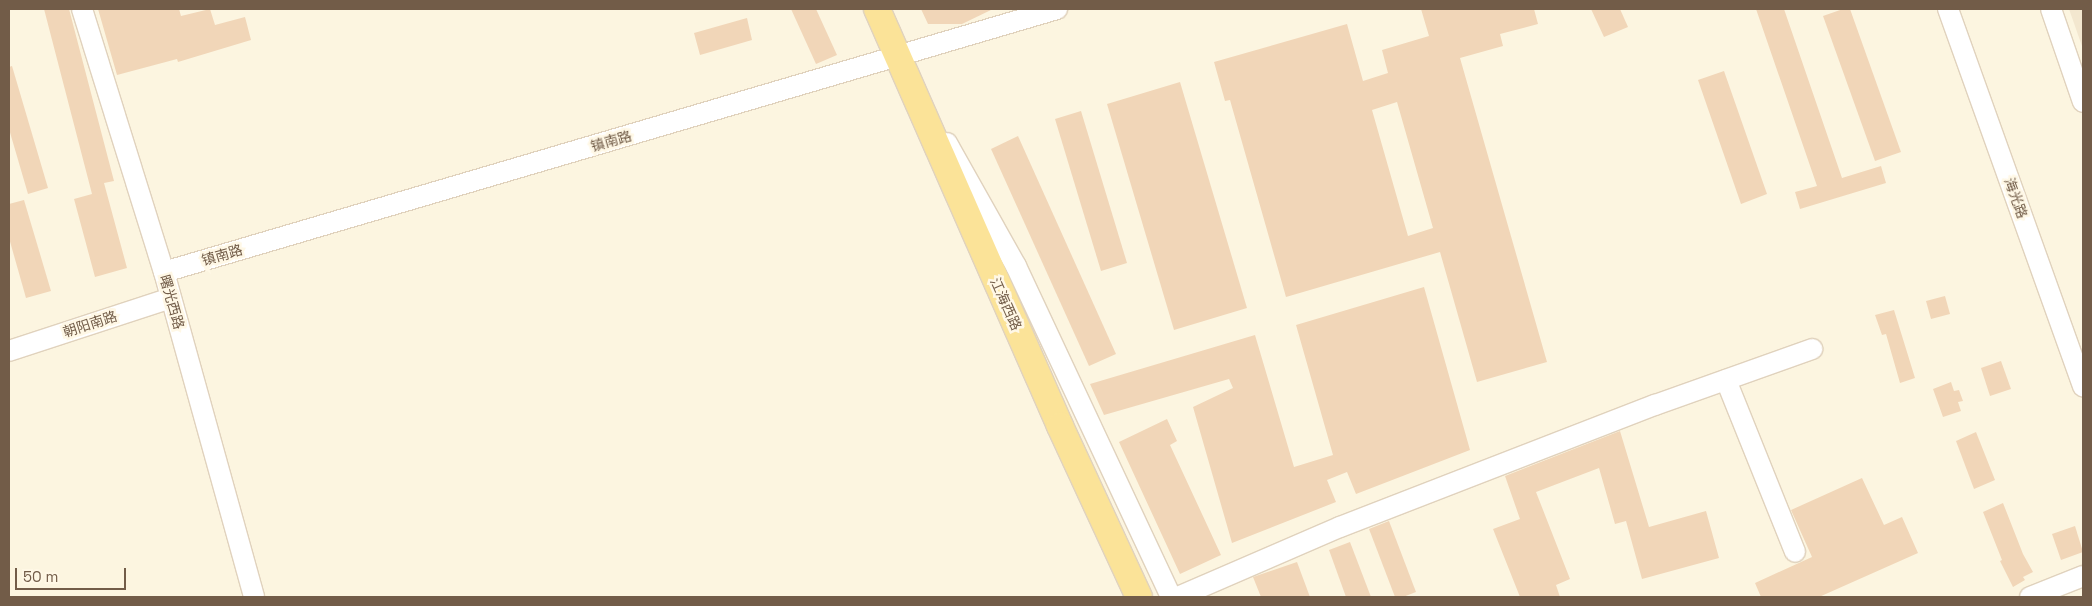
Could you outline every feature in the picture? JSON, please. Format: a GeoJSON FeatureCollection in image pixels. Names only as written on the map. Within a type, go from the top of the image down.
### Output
{"type":"FeatureCollection","features":[{"type":"Feature","properties":{"kind":"main road","name":"江海西路"},"geometry":{"type":"LineString","coordinates":[[877,9],[1060,426],[1139,597]]}},
{"type":"Feature","properties":{"kind":"street","name":"曙光西路"},"geometry":{"type":"LineString","coordinates":[[82,9],[164,272],[254,597]]}},
{"type":"Feature","properties":{"kind":"street","name":"镇南路"},"geometry":{"type":"LineString","coordinates":[[164,272],[1057,9]]}},
{"type":"Feature","properties":{"kind":"street","name":"海光路"},"geometry":{"type":"LineString","coordinates":[[1948,9],[2083,387]]}},
{"type":"Feature","properties":{"kind":"street"},"geometry":{"type":"LineString","coordinates":[[2051,9],[2083,102]]}},
{"type":"Feature","properties":{"kind":"street"},"geometry":{"type":"LineString","coordinates":[[898,56],[1016,266],[1171,597]]}},
{"type":"Feature","properties":{"kind":"street","name":"朝阳南路"},"geometry":{"type":"LineString","coordinates":[[9,350],[171,298]]}},
{"type":"Feature","properties":{"kind":"street"},"geometry":{"type":"LineString","coordinates":[[1178,597],[1350,523],[1812,349]]}},
{"type":"Feature","properties":{"kind":"street"},"geometry":{"type":"LineString","coordinates":[[1726,380],[1795,552]]}},
{"type":"Feature","properties":{"kind":"street"},"geometry":{"type":"LineString","coordinates":[[2030,597],[2083,576]]}},
{"type":"Feature","properties":{"kind":"shaded area"},"geometry":{"type":"Polygon","coordinates":[[[2069,9],[2083,9],[2083,49],[2069,9]]]}},
{"type":"Feature","properties":{"kind":"building"},"geometry":{"type":"Polygon","coordinates":[[[44,9],[69,9],[114,181],[104,183],[127,268],[95,277],[74,199],[92,194],[44,9]]]}},
{"type":"Feature","properties":{"kind":"building"},"geometry":{"type":"Polygon","coordinates":[[[98,9],[179,9],[181,16],[210,9],[215,25],[245,17],[251,40],[178,62],[177,59],[117,75],[98,9]]]}},
{"type":"Feature","properties":{"kind":"building"},"geometry":{"type":"Polygon","coordinates":[[[791,9],[816,9],[837,55],[816,64],[791,9]]]}},
{"type":"Feature","properties":{"kind":"building"},"geometry":{"type":"Polygon","coordinates":[[[921,9],[993,9],[962,24],[928,24],[921,9]]]}},
{"type":"Feature","properties":{"kind":"building"},"geometry":{"type":"Polygon","coordinates":[[[1421,9],[1534,9],[1538,24],[1500,34],[1503,46],[1460,58],[1547,362],[1477,382],[1440,252],[1286,297],[1230,100],[1225,101],[1214,62],[1347,24],[1363,81],[1388,73],[1382,50],[1429,36],[1421,9]],[[1397,102],[1372,110],[1408,236],[1433,228],[1397,102]]]}},
{"type":"Feature","properties":{"kind":"building"},"geometry":{"type":"Polygon","coordinates":[[[1591,9],[1620,9],[1628,27],[1604,37],[1591,9]]]}},
{"type":"Feature","properties":{"kind":"building"},"geometry":{"type":"Polygon","coordinates":[[[1756,9],[1784,9],[1842,178],[1881,166],[1886,183],[1800,209],[1795,192],[1817,186],[1756,9]]]}},
{"type":"Feature","properties":{"kind":"building"},"geometry":{"type":"Polygon","coordinates":[[[1843,9],[1850,9],[1901,152],[1875,161],[1823,16],[1843,9]]]}},
{"type":"Feature","properties":{"kind":"building"},"geometry":{"type":"Polygon","coordinates":[[[747,18],[752,40],[700,55],[694,33],[747,18]]]}},
{"type":"Feature","properties":{"kind":"building"},"geometry":{"type":"Polygon","coordinates":[[[12,66],[48,188],[28,194],[9,129],[9,67],[12,66]]]}},
{"type":"Feature","properties":{"kind":"building"},"geometry":{"type":"Polygon","coordinates":[[[1724,71],[1767,194],[1741,204],[1698,80],[1724,71]]]}},
{"type":"Feature","properties":{"kind":"building"},"geometry":{"type":"Polygon","coordinates":[[[1180,82],[1247,308],[1174,330],[1107,104],[1180,82]]]}},
{"type":"Feature","properties":{"kind":"building"},"geometry":{"type":"Polygon","coordinates":[[[1081,111],[1127,263],[1101,271],[1055,119],[1081,111]]]}},
{"type":"Feature","properties":{"kind":"building"},"geometry":{"type":"Polygon","coordinates":[[[1018,136],[1116,354],[1089,366],[991,149],[1018,136]]]}},
{"type":"Feature","properties":{"kind":"building"},"geometry":{"type":"Polygon","coordinates":[[[24,200],[51,291],[26,298],[9,238],[9,204],[24,200]]]}},
{"type":"Feature","properties":{"kind":"building"},"geometry":{"type":"Polygon","coordinates":[[[1424,287],[1470,450],[1356,494],[1347,472],[1327,480],[1336,502],[1232,543],[1193,407],[1233,388],[1229,379],[1104,415],[1090,384],[1255,335],[1294,467],[1333,455],[1296,325],[1424,287]]]}},
{"type":"Feature","properties":{"kind":"building"},"geometry":{"type":"Polygon","coordinates":[[[1945,296],[1950,314],[1931,319],[1926,301],[1945,296]]]}},
{"type":"Feature","properties":{"kind":"building"},"geometry":{"type":"Polygon","coordinates":[[[1894,310],[1915,378],[1900,383],[1886,334],[1882,335],[1875,315],[1894,310]]]}},
{"type":"Feature","properties":{"kind":"building"},"geometry":{"type":"Polygon","coordinates":[[[2001,361],[2011,389],[1990,396],[1981,368],[2001,361]]]}},
{"type":"Feature","properties":{"kind":"building"},"geometry":{"type":"Polygon","coordinates":[[[1951,382],[1954,391],[1959,390],[1963,401],[1958,402],[1961,411],[1943,417],[1933,389],[1951,382]]]}},
{"type":"Feature","properties":{"kind":"building"},"geometry":{"type":"Polygon","coordinates":[[[1167,419],[1177,441],[1170,445],[1221,555],[1180,574],[1119,442],[1167,419]]]}},
{"type":"Feature","properties":{"kind":"building"},"geometry":{"type":"Polygon","coordinates":[[[1620,431],[1649,527],[1706,511],[1719,558],[1642,579],[1626,521],[1615,524],[1599,468],[1536,492],[1570,579],[1556,585],[1560,597],[1520,597],[1493,529],[1520,519],[1505,476],[1620,431]]]}},
{"type":"Feature","properties":{"kind":"building"},"geometry":{"type":"Polygon","coordinates":[[[1976,432],[1995,480],[1974,489],[1956,441],[1976,432]]]}},
{"type":"Feature","properties":{"kind":"building"},"geometry":{"type":"Polygon","coordinates":[[[1862,478],[1884,525],[1902,517],[1918,553],[1819,597],[1761,597],[1755,583],[1812,557],[1791,510],[1862,478]]]}},
{"type":"Feature","properties":{"kind":"building"},"geometry":{"type":"Polygon","coordinates":[[[2003,503],[2023,554],[2033,572],[2023,577],[2025,580],[2013,587],[2000,561],[2002,560],[1983,512],[2003,503]]]}},
{"type":"Feature","properties":{"kind":"building"},"geometry":{"type":"Polygon","coordinates":[[[1389,521],[1416,592],[1403,597],[1395,597],[1369,529],[1389,521]]]}},
{"type":"Feature","properties":{"kind":"building"},"geometry":{"type":"Polygon","coordinates":[[[2075,526],[2083,552],[2061,560],[2052,534],[2075,526]]]}},
{"type":"Feature","properties":{"kind":"building"},"geometry":{"type":"Polygon","coordinates":[[[1350,542],[1371,597],[1346,597],[1329,550],[1350,542]]]}},
{"type":"Feature","properties":{"kind":"building"},"geometry":{"type":"Polygon","coordinates":[[[1297,562],[1310,597],[1261,597],[1253,577],[1297,562]]]}}]}
